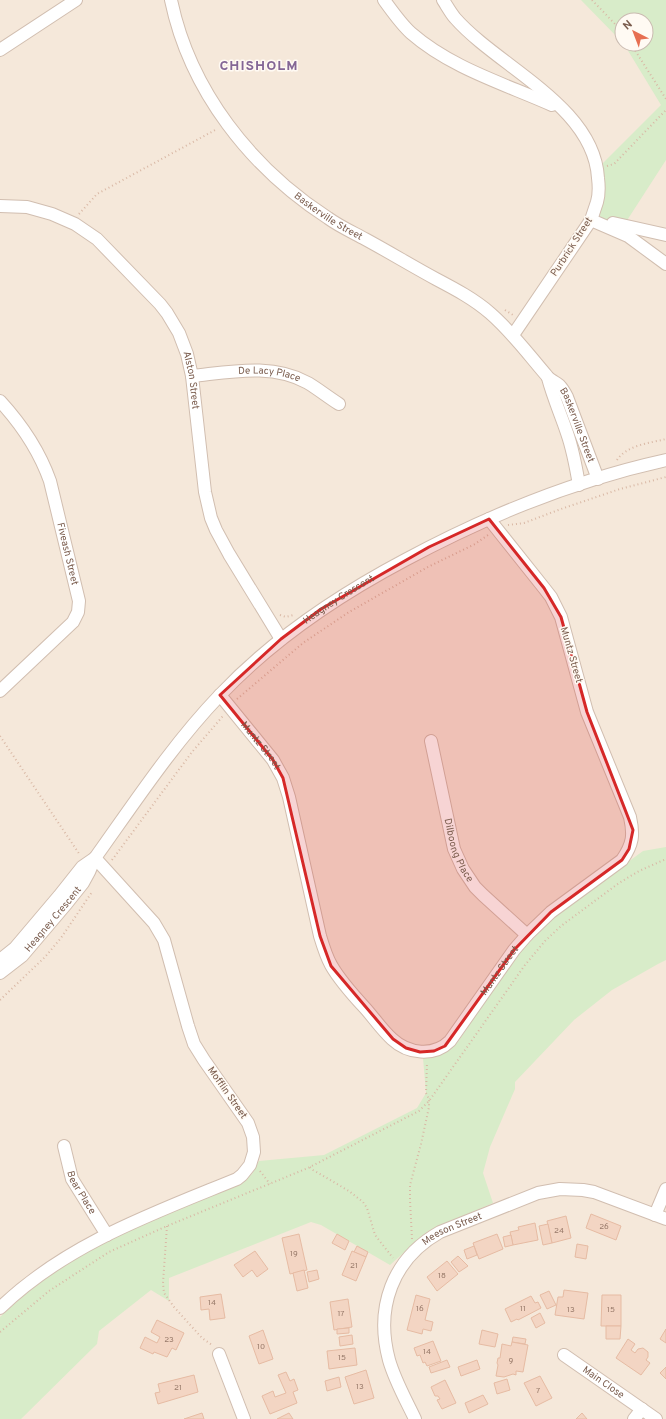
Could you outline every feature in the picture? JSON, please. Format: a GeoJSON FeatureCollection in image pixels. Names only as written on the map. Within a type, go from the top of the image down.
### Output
{"type":"FeatureCollection","features":[{"type":"Feature","properties":{"kind":"street"},"geometry":{"type":"LineString","coordinates":[[0,50],[76,0]]}},
{"type":"Feature","properties":{"kind":"street","name":"Baskerville Street"},"geometry":{"type":"LineString","coordinates":[[171,0],[174,15],[187,53],[223,126],[239,139],[266,169],[296,196],[329,219],[463,294],[489,312],[513,335],[548,378],[559,386],[567,397],[598,479]]}},
{"type":"Feature","properties":{"kind":"street","name":"Purbrick Street"},"geometry":{"type":"LineString","coordinates":[[384,0],[410,32],[431,49],[454,63],[564,110]]}},
{"type":"Feature","properties":{"kind":"street","name":"Purbrick Street"},"geometry":{"type":"LineString","coordinates":[[443,0],[454,17],[473,36],[530,81],[576,122],[585,136],[594,157],[597,169],[599,187],[595,221],[513,335]]}},
{"type":"Feature","properties":{"kind":"street","name":"Alston Street"},"geometry":{"type":"LineString","coordinates":[[0,206],[28,207],[52,214],[77,218],[167,313],[179,333],[187,354],[192,376],[205,492],[216,530],[281,639]]}},
{"type":"Feature","properties":{"kind":"street"},"geometry":{"type":"LineString","coordinates":[[595,221],[612,223],[666,235]]}},
{"type":"Feature","properties":{"kind":"street"},"geometry":{"type":"LineString","coordinates":[[595,221],[628,236],[666,264]]}},
{"type":"Feature","properties":{"kind":"street","name":"De Lacy Place"},"geometry":{"type":"LineString","coordinates":[[192,376],[246,370],[266,370],[287,374],[307,383],[339,404]]}},
{"type":"Feature","properties":{"kind":"street","name":"Baskerville Street"},"geometry":{"type":"LineString","coordinates":[[548,378],[551,392],[557,403],[568,435],[574,456],[579,485]]}},
{"type":"Feature","properties":{"kind":"street","name":"Fiveash Street"},"geometry":{"type":"LineString","coordinates":[[0,400],[16,417],[32,442],[45,468],[54,497],[79,601],[78,612],[73,622],[0,691]]}},
{"type":"Feature","properties":{"kind":"street","name":"Heagney Crescent"},"geometry":{"type":"LineString","coordinates":[[0,973],[63,900],[83,883],[95,858],[181,738],[249,666],[281,639],[321,609],[371,578],[429,547],[489,519],[538,499],[579,485],[666,460]]}},
{"type":"Feature","properties":{"kind":"street","name":"Muntz Street"},"geometry":{"type":"LineString","coordinates":[[220,695],[273,760],[283,778],[289,797],[320,936],[326,956],[331,966],[344,984],[392,1039],[406,1048],[420,1052],[434,1051],[445,1046],[514,950],[526,936],[551,912],[622,860],[629,850],[633,830],[630,817],[587,712],[560,616],[551,597],[489,519]]}},
{"type":"Feature","properties":{"kind":"street","name":"Dilboong Place"},"geometry":{"type":"LineString","coordinates":[[431,741],[454,849],[463,869],[475,887],[526,936]]}},
{"type":"Feature","properties":{"kind":"street","name":"Mofflin Street"},"geometry":{"type":"LineString","coordinates":[[95,858],[154,924],[164,940],[194,1044],[248,1123],[253,1137],[254,1152],[250,1165]]}},
{"type":"Feature","properties":{"kind":"street","name":"Heagney Crescent"},"geometry":{"type":"LineString","coordinates":[[0,960],[19,952]]}},
{"type":"Feature","properties":{"kind":"street","name":"Bear Place"},"geometry":{"type":"LineString","coordinates":[[64,1146],[72,1180],[106,1235]]}},
{"type":"Feature","properties":{"kind":"street"},"geometry":{"type":"LineString","coordinates":[[0,1308],[38,1276],[71,1254],[106,1235],[156,1212],[237,1179],[250,1165]]}},
{"type":"Feature","properties":{"kind":"street","name":"Meeson Street"},"geometry":{"type":"LineString","coordinates":[[415,1419],[389,1359],[384,1322],[387,1299],[394,1278],[400,1268],[416,1249],[440,1232],[538,1193],[560,1189],[594,1192],[661,1217]]}},
{"type":"Feature","properties":{"kind":"street"},"geometry":{"type":"LineString","coordinates":[[661,1217],[666,1189]]}},
{"type":"Feature","properties":{"kind":"street"},"geometry":{"type":"LineString","coordinates":[[219,1354],[244,1419]]}},
{"type":"Feature","properties":{"kind":"street","name":"Main Close"},"geometry":{"type":"LineString","coordinates":[[564,1355],[656,1419]]}},
{"type":"Feature","properties":{"kind":"street"},"geometry":{"type":"LineString","coordinates":[[634,1419],[642,1410]]}},
{"type":"Feature","properties":{"kind":"path"},"geometry":{"type":"LineString","coordinates":[[592,0],[614,23]]}},
{"type":"Feature","properties":{"kind":"path"},"geometry":{"type":"LineString","coordinates":[[636,52],[666,99]]}},
{"type":"Feature","properties":{"kind":"path"},"geometry":{"type":"LineString","coordinates":[[597,169],[614,164],[666,110]]}},
{"type":"Feature","properties":{"kind":"path"},"geometry":{"type":"LineString","coordinates":[[214,124],[223,126]]}},
{"type":"Feature","properties":{"kind":"path"},"geometry":{"type":"LineString","coordinates":[[77,218],[97,194],[223,126]]}},
{"type":"Feature","properties":{"kind":"path"},"geometry":{"type":"LineString","coordinates":[[104,869],[121,849],[192,752],[235,700],[243,695],[273,667],[303,643],[349,612],[428,567],[475,544],[497,529],[510,524],[516,525],[524,523],[620,489],[666,477]]}},
{"type":"Feature","properties":{"kind":"path"},"geometry":{"type":"LineString","coordinates":[[276,613],[286,617],[297,613]]}},
{"type":"Feature","properties":{"kind":"path"},"geometry":{"type":"LineString","coordinates":[[0,736],[82,858]]}},
{"type":"Feature","properties":{"kind":"path"},"geometry":{"type":"LineString","coordinates":[[0,1332],[28,1307],[77,1272],[122,1246],[310,1167],[419,1111],[429,1101],[525,964],[545,941],[561,926],[619,883],[639,871],[666,859]]}},
{"type":"Feature","properties":{"kind":"path"},"geometry":{"type":"LineString","coordinates":[[0,1000],[45,956],[61,938],[93,890]]}},
{"type":"Feature","properties":{"kind":"path"},"geometry":{"type":"LineString","coordinates":[[416,1249],[412,1245],[410,1185],[421,1144],[429,1101],[426,1093],[428,1069],[426,1052]]}},
{"type":"Feature","properties":{"kind":"path"},"geometry":{"type":"LineString","coordinates":[[250,1165],[262,1173],[270,1184]]}},
{"type":"Feature","properties":{"kind":"path"},"geometry":{"type":"LineString","coordinates":[[310,1167],[349,1191],[363,1202],[367,1208],[374,1234],[400,1268]]}},
{"type":"Feature","properties":{"kind":"path"},"geometry":{"type":"LineString","coordinates":[[167,1226],[163,1283],[164,1293],[174,1307],[202,1338],[210,1342],[219,1354]]}},
{"type":"Feature","properties":{"kind":"highlighted area"},"geometry":{"type":"Polygon","coordinates":[[[489,519],[544,588],[561,617],[587,712],[633,830],[629,849],[622,860],[551,912],[514,950],[445,1046],[434,1051],[420,1052],[406,1048],[393,1039],[331,966],[320,936],[283,778],[273,760],[220,695],[281,639],[321,609],[429,547],[489,519]]]}},
{"type":"Feature","properties":{"kind":"shaded area"},"geometry":{"type":"Polygon","coordinates":[[[0,0],[666,0],[666,1419],[0,1419],[0,0]]]}},
{"type":"Feature","properties":{"kind":"green space"},"geometry":{"type":"Polygon","coordinates":[[[581,0],[666,0],[666,160],[624,225],[591,220],[597,169],[661,105],[629,52],[654,52],[654,12],[614,12],[614,34],[581,0]]]}},
{"type":"Feature","properties":{"kind":"green space"},"geometry":{"type":"Polygon","coordinates":[[[666,847],[666,960],[612,990],[574,1020],[515,1082],[515,1089],[490,1147],[483,1173],[493,1203],[428,1231],[390,1265],[321,1225],[311,1222],[169,1278],[169,1301],[151,1290],[99,1331],[97,1344],[21,1419],[0,1419],[0,1317],[19,1300],[58,1269],[99,1245],[159,1216],[242,1182],[252,1174],[259,1161],[324,1155],[417,1108],[426,1093],[423,1058],[445,1052],[458,1042],[497,982],[520,952],[560,912],[643,851],[666,847]]]}},
{"type":"Feature","properties":{"kind":"building"},"geometry":{"type":"Polygon","coordinates":[[[591,1214],[621,1226],[616,1240],[586,1228],[591,1214]]]}},
{"type":"Feature","properties":{"kind":"building"},"geometry":{"type":"Polygon","coordinates":[[[566,1216],[571,1238],[552,1243],[547,1221],[566,1216]]]}},
{"type":"Feature","properties":{"kind":"building"},"geometry":{"type":"Polygon","coordinates":[[[535,1223],[538,1240],[513,1245],[510,1232],[519,1230],[518,1227],[535,1223]]]}},
{"type":"Feature","properties":{"kind":"building"},"geometry":{"type":"Polygon","coordinates":[[[548,1224],[552,1243],[543,1245],[539,1226],[548,1224]]]}},
{"type":"Feature","properties":{"kind":"building"},"geometry":{"type":"Polygon","coordinates":[[[299,1234],[307,1270],[290,1274],[282,1238],[299,1234]]]}},
{"type":"Feature","properties":{"kind":"building"},"geometry":{"type":"Polygon","coordinates":[[[337,1234],[349,1241],[345,1250],[332,1243],[337,1234]]]}},
{"type":"Feature","properties":{"kind":"building"},"geometry":{"type":"Polygon","coordinates":[[[497,1234],[503,1249],[479,1259],[473,1243],[497,1234]]]}},
{"type":"Feature","properties":{"kind":"building"},"geometry":{"type":"Polygon","coordinates":[[[511,1235],[513,1245],[505,1247],[503,1237],[511,1235]]]}},
{"type":"Feature","properties":{"kind":"building"},"geometry":{"type":"Polygon","coordinates":[[[577,1244],[588,1246],[586,1259],[575,1257],[577,1244]]]}},
{"type":"Feature","properties":{"kind":"building"},"geometry":{"type":"Polygon","coordinates":[[[357,1246],[368,1252],[366,1257],[354,1252],[357,1246]]]}},
{"type":"Feature","properties":{"kind":"building"},"geometry":{"type":"Polygon","coordinates":[[[474,1246],[477,1255],[467,1259],[464,1250],[474,1246]]]}},
{"type":"Feature","properties":{"kind":"building"},"geometry":{"type":"Polygon","coordinates":[[[255,1251],[268,1269],[257,1277],[252,1270],[243,1277],[234,1265],[255,1251]]]}},
{"type":"Feature","properties":{"kind":"building"},"geometry":{"type":"Polygon","coordinates":[[[352,1251],[366,1257],[356,1281],[342,1275],[352,1251]]]}},
{"type":"Feature","properties":{"kind":"building"},"geometry":{"type":"Polygon","coordinates":[[[458,1256],[468,1266],[459,1272],[451,1262],[458,1256]]]}},
{"type":"Feature","properties":{"kind":"building"},"geometry":{"type":"Polygon","coordinates":[[[447,1261],[458,1274],[437,1291],[427,1277],[447,1261]]]}},
{"type":"Feature","properties":{"kind":"building"},"geometry":{"type":"Polygon","coordinates":[[[304,1270],[308,1288],[297,1291],[293,1273],[304,1270]]]}},
{"type":"Feature","properties":{"kind":"building"},"geometry":{"type":"Polygon","coordinates":[[[317,1270],[319,1279],[309,1282],[307,1272],[317,1270]]]}},
{"type":"Feature","properties":{"kind":"building"},"geometry":{"type":"Polygon","coordinates":[[[564,1290],[588,1293],[584,1319],[555,1315],[558,1297],[563,1297],[564,1290]]]}},
{"type":"Feature","properties":{"kind":"building"},"geometry":{"type":"Polygon","coordinates":[[[549,1291],[556,1305],[547,1309],[540,1295],[549,1291]]]}},
{"type":"Feature","properties":{"kind":"building"},"geometry":{"type":"Polygon","coordinates":[[[221,1294],[225,1318],[210,1320],[209,1309],[201,1310],[200,1297],[221,1294]]]}},
{"type":"Feature","properties":{"kind":"building"},"geometry":{"type":"Polygon","coordinates":[[[416,1295],[430,1299],[425,1320],[433,1322],[431,1331],[423,1329],[422,1334],[407,1330],[416,1295]]]}},
{"type":"Feature","properties":{"kind":"building"},"geometry":{"type":"Polygon","coordinates":[[[602,1295],[621,1295],[621,1326],[601,1326],[602,1295]]]}},
{"type":"Feature","properties":{"kind":"building"},"geometry":{"type":"Polygon","coordinates":[[[531,1296],[535,1303],[538,1302],[541,1308],[511,1322],[505,1309],[531,1296]]]}},
{"type":"Feature","properties":{"kind":"building"},"geometry":{"type":"Polygon","coordinates":[[[348,1299],[352,1327],[334,1330],[330,1302],[348,1299]]]}},
{"type":"Feature","properties":{"kind":"building"},"geometry":{"type":"Polygon","coordinates":[[[540,1313],[545,1323],[536,1328],[531,1318],[540,1313]]]}},
{"type":"Feature","properties":{"kind":"building"},"geometry":{"type":"Polygon","coordinates":[[[157,1320],[184,1333],[176,1350],[172,1348],[167,1357],[154,1352],[153,1354],[140,1348],[145,1337],[157,1343],[160,1337],[151,1332],[157,1320]]]}},
{"type":"Feature","properties":{"kind":"building"},"geometry":{"type":"Polygon","coordinates":[[[606,1326],[621,1326],[620,1339],[606,1339],[606,1326]]]}},
{"type":"Feature","properties":{"kind":"building"},"geometry":{"type":"Polygon","coordinates":[[[349,1328],[349,1333],[337,1334],[337,1329],[349,1328]]]}},
{"type":"Feature","properties":{"kind":"building"},"geometry":{"type":"Polygon","coordinates":[[[666,1329],[666,1343],[660,1339],[666,1329]]]}},
{"type":"Feature","properties":{"kind":"building"},"geometry":{"type":"Polygon","coordinates":[[[263,1330],[273,1359],[259,1364],[249,1336],[263,1330]]]}},
{"type":"Feature","properties":{"kind":"building"},"geometry":{"type":"Polygon","coordinates":[[[482,1330],[498,1334],[495,1347],[479,1344],[482,1330]]]}},
{"type":"Feature","properties":{"kind":"building"},"geometry":{"type":"Polygon","coordinates":[[[352,1335],[353,1344],[340,1346],[339,1337],[352,1335]]]}},
{"type":"Feature","properties":{"kind":"building"},"geometry":{"type":"Polygon","coordinates":[[[513,1337],[526,1339],[525,1344],[512,1342],[513,1337]]]}},
{"type":"Feature","properties":{"kind":"building"},"geometry":{"type":"Polygon","coordinates":[[[628,1339],[635,1344],[631,1350],[635,1353],[638,1349],[643,1348],[648,1352],[648,1357],[646,1360],[650,1363],[641,1375],[616,1358],[628,1339]]]}},
{"type":"Feature","properties":{"kind":"building"},"geometry":{"type":"Polygon","coordinates":[[[433,1341],[441,1361],[427,1366],[425,1362],[423,1363],[420,1355],[417,1356],[414,1348],[433,1341]]]}},
{"type":"Feature","properties":{"kind":"building"},"geometry":{"type":"Polygon","coordinates":[[[512,1342],[528,1345],[523,1372],[516,1371],[516,1375],[513,1374],[504,1377],[496,1376],[497,1363],[498,1358],[500,1358],[502,1344],[511,1346],[512,1342]]]}},
{"type":"Feature","properties":{"kind":"building"},"geometry":{"type":"Polygon","coordinates":[[[355,1348],[357,1365],[329,1369],[327,1351],[355,1348]]]}},
{"type":"Feature","properties":{"kind":"building"},"geometry":{"type":"Polygon","coordinates":[[[447,1360],[450,1367],[431,1373],[429,1367],[447,1360]]]}},
{"type":"Feature","properties":{"kind":"building"},"geometry":{"type":"Polygon","coordinates":[[[477,1360],[480,1369],[461,1376],[458,1367],[477,1360]]]}},
{"type":"Feature","properties":{"kind":"building"},"geometry":{"type":"Polygon","coordinates":[[[666,1367],[666,1379],[660,1373],[666,1367]]]}},
{"type":"Feature","properties":{"kind":"building"},"geometry":{"type":"Polygon","coordinates":[[[366,1370],[374,1398],[354,1404],[345,1377],[366,1370]]]}},
{"type":"Feature","properties":{"kind":"building"},"geometry":{"type":"Polygon","coordinates":[[[286,1372],[290,1381],[294,1379],[298,1390],[293,1392],[297,1403],[270,1414],[262,1396],[273,1391],[275,1397],[286,1393],[278,1375],[286,1372]]]}},
{"type":"Feature","properties":{"kind":"building"},"geometry":{"type":"Polygon","coordinates":[[[194,1375],[198,1392],[158,1404],[155,1393],[160,1392],[158,1384],[194,1375]]]}},
{"type":"Feature","properties":{"kind":"building"},"geometry":{"type":"Polygon","coordinates":[[[540,1376],[552,1398],[536,1406],[524,1383],[540,1376]]]}},
{"type":"Feature","properties":{"kind":"building"},"geometry":{"type":"Polygon","coordinates":[[[339,1377],[341,1387],[327,1391],[325,1381],[339,1377]]]}},
{"type":"Feature","properties":{"kind":"building"},"geometry":{"type":"Polygon","coordinates":[[[507,1379],[510,1390],[497,1394],[494,1383],[507,1379]]]}},
{"type":"Feature","properties":{"kind":"building"},"geometry":{"type":"Polygon","coordinates":[[[445,1380],[456,1403],[442,1409],[437,1400],[440,1399],[438,1396],[435,1396],[431,1387],[445,1380]]]}},
{"type":"Feature","properties":{"kind":"building"},"geometry":{"type":"Polygon","coordinates":[[[483,1395],[488,1404],[469,1413],[465,1403],[483,1395]]]}},
{"type":"Feature","properties":{"kind":"building"},"geometry":{"type":"Polygon","coordinates":[[[202,1413],[204,1419],[184,1419],[202,1413]]]}},
{"type":"Feature","properties":{"kind":"building"},"geometry":{"type":"Polygon","coordinates":[[[289,1413],[293,1419],[277,1419],[289,1413]]]}},
{"type":"Feature","properties":{"kind":"building"},"geometry":{"type":"Polygon","coordinates":[[[582,1413],[587,1419],[576,1419],[582,1413]]]}},
{"type":"Feature","properties":{"kind":"district","name":"CHISHOLM"},"geometry":{"type":"Point","coordinates":[259,66]}}]}
